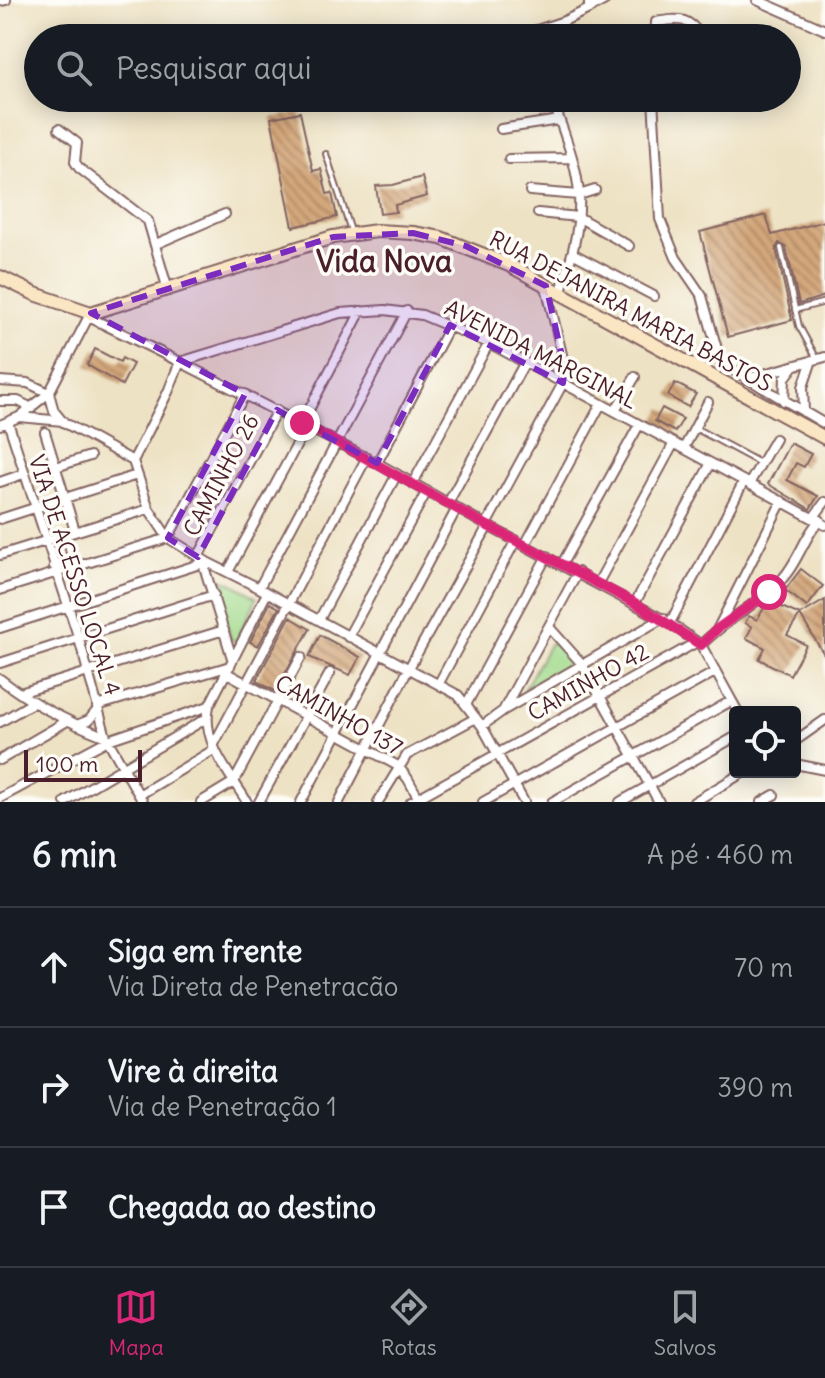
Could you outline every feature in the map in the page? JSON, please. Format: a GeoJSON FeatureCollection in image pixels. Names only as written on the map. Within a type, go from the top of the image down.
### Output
{"type":"FeatureCollection","features":[{"type":"Feature","properties":{"kind":"main road","name":"RUA DEJANIRA MARIA BASTOS"},"geometry":{"type":"LineString","coordinates":[[90,315],[307,244],[351,234],[401,232],[441,238],[491,257],[825,438]]}},
{"type":"Feature","properties":{"kind":"main road"},"geometry":{"type":"LineString","coordinates":[[0,277],[90,315]]}},
{"type":"Feature","properties":{"kind":"street"},"geometry":{"type":"LineString","coordinates":[[0,1],[6,0]]}},
{"type":"Feature","properties":{"kind":"street"},"geometry":{"type":"LineString","coordinates":[[555,24],[589,4],[605,0]]}},
{"type":"Feature","properties":{"kind":"street"},"geometry":{"type":"LineString","coordinates":[[757,0],[825,30]]}},
{"type":"Feature","properties":{"kind":"street"},"geometry":{"type":"LineString","coordinates":[[657,24],[657,21],[680,19],[692,24]]}},
{"type":"Feature","properties":{"kind":"street"},"geometry":{"type":"LineString","coordinates":[[556,112],[579,195],[572,253],[560,294]]}},
{"type":"Feature","properties":{"kind":"street"},"geometry":{"type":"LineString","coordinates":[[654,112],[660,219],[676,258],[702,296],[721,363],[717,379]]}},
{"type":"Feature","properties":{"kind":"street"},"geometry":{"type":"LineString","coordinates":[[501,129],[559,120]]}},
{"type":"Feature","properties":{"kind":"street"},"geometry":{"type":"LineString","coordinates":[[59,129],[77,143],[76,165],[143,216],[150,225],[168,290]]}},
{"type":"Feature","properties":{"kind":"street"},"geometry":{"type":"LineString","coordinates":[[509,159],[571,158]]}},
{"type":"Feature","properties":{"kind":"street"},"geometry":{"type":"LineString","coordinates":[[530,191],[579,195],[595,190]]}},
{"type":"Feature","properties":{"kind":"street"},"geometry":{"type":"LineString","coordinates":[[538,213],[578,217],[629,246]]}},
{"type":"Feature","properties":{"kind":"street"},"geometry":{"type":"LineString","coordinates":[[156,244],[225,214]]}},
{"type":"Feature","properties":{"kind":"street"},"geometry":{"type":"LineString","coordinates":[[572,253],[654,296]]}},
{"type":"Feature","properties":{"kind":"street"},"geometry":{"type":"LineString","coordinates":[[339,802],[563,383],[564,363],[546,286]]}},
{"type":"Feature","properties":{"kind":"street"},"geometry":{"type":"LineString","coordinates":[[228,572],[361,311]]}},
{"type":"Feature","properties":{"kind":"street","name":"AVENIDA MARGINAL"},"geometry":{"type":"LineString","coordinates":[[180,362],[313,321],[361,311],[407,311],[450,325],[489,343],[820,521]]}},
{"type":"Feature","properties":{"kind":"street"},"geometry":{"type":"LineString","coordinates":[[247,802],[207,731],[209,706],[263,590],[407,311]]}},
{"type":"Feature","properties":{"kind":"street"},"geometry":{"type":"LineString","coordinates":[[4,423],[19,417],[49,393],[90,315],[305,424],[666,620],[699,644],[734,706]]}},
{"type":"Feature","properties":{"kind":"street"},"geometry":{"type":"LineString","coordinates":[[377,463],[450,325]]}},
{"type":"Feature","properties":{"kind":"street"},"geometry":{"type":"LineString","coordinates":[[413,483],[489,343]]}},
{"type":"Feature","properties":{"kind":"street"},"geometry":{"type":"LineString","coordinates":[[746,379],[818,358]]}},
{"type":"Feature","properties":{"kind":"street"},"geometry":{"type":"LineString","coordinates":[[804,412],[803,387],[818,358]]}},
{"type":"Feature","properties":{"kind":"street"},"geometry":{"type":"LineString","coordinates":[[180,362],[133,461],[149,509],[168,538],[201,560],[439,683],[467,703],[524,802]]}},
{"type":"Feature","properties":{"kind":"street"},"geometry":{"type":"LineString","coordinates":[[448,503],[525,362]]}},
{"type":"Feature","properties":{"kind":"street"},"geometry":{"type":"LineString","coordinates":[[721,363],[825,424]]}},
{"type":"Feature","properties":{"kind":"street"},"geometry":{"type":"LineString","coordinates":[[784,401],[785,378],[794,366]]}},
{"type":"Feature","properties":{"kind":"street"},"geometry":{"type":"LineString","coordinates":[[615,411],[635,377]]}},
{"type":"Feature","properties":{"kind":"street"},"geometry":{"type":"LineString","coordinates":[[0,381],[28,383],[49,393],[54,411],[63,422],[133,461]]}},
{"type":"Feature","properties":{"kind":"street"},"geometry":{"type":"LineString","coordinates":[[0,590],[55,570],[168,538],[245,394]]}},
{"type":"Feature","properties":{"kind":"street"},"geometry":{"type":"LineString","coordinates":[[0,401],[18,401],[32,408]]}},
{"type":"Feature","properties":{"kind":"street"},"geometry":{"type":"LineString","coordinates":[[684,448],[708,402]]}},
{"type":"Feature","properties":{"kind":"street"},"geometry":{"type":"LineString","coordinates":[[439,683],[601,404]]}},
{"type":"Feature","properties":{"kind":"street","name":"CAMINHO 26"},"geometry":{"type":"LineString","coordinates":[[201,560],[277,410]]}},
{"type":"Feature","properties":{"kind":"street"},"geometry":{"type":"LineString","coordinates":[[19,417],[63,422]]}},
{"type":"Feature","properties":{"kind":"street","name":"VIA DE ACESSO LOCAL 4"},"geometry":{"type":"LineString","coordinates":[[4,423],[79,639],[107,738],[140,800]]}},
{"type":"Feature","properties":{"kind":"street"},"geometry":{"type":"LineString","coordinates":[[562,564],[639,425]]}},
{"type":"Feature","properties":{"kind":"street"},"geometry":{"type":"LineString","coordinates":[[45,432],[66,499],[70,533],[70,557],[55,570]]}},
{"type":"Feature","properties":{"kind":"street"},"geometry":{"type":"LineString","coordinates":[[378,802],[409,753],[504,710],[666,620],[775,439]]}},
{"type":"Feature","properties":{"kind":"street"},"geometry":{"type":"LineString","coordinates":[[598,583],[674,443]]}},
{"type":"Feature","properties":{"kind":"street"},"geometry":{"type":"LineString","coordinates":[[56,467],[90,456]]}},
{"type":"Feature","properties":{"kind":"street"},"geometry":{"type":"LineString","coordinates":[[140,800],[214,748],[367,457]]}},
{"type":"Feature","properties":{"kind":"street"},"geometry":{"type":"LineString","coordinates":[[635,603],[711,463]]}},
{"type":"Feature","properties":{"kind":"street"},"geometry":{"type":"LineString","coordinates":[[0,482],[23,474]]}},
{"type":"Feature","properties":{"kind":"street"},"geometry":{"type":"LineString","coordinates":[[319,620],[397,474]]}},
{"type":"Feature","properties":{"kind":"street"},"geometry":{"type":"LineString","coordinates":[[0,519],[137,475]]}},
{"type":"Feature","properties":{"kind":"street"},"geometry":{"type":"LineString","coordinates":[[348,637],[427,491]]}},
{"type":"Feature","properties":{"kind":"street"},"geometry":{"type":"LineString","coordinates":[[717,629],[782,501]]}},
{"type":"Feature","properties":{"kind":"street"},"geometry":{"type":"LineString","coordinates":[[717,629],[759,600],[797,561],[820,521],[825,502]]}},
{"type":"Feature","properties":{"kind":"street"},"geometry":{"type":"LineString","coordinates":[[301,802],[457,508]]}},
{"type":"Feature","properties":{"kind":"street"},"geometry":{"type":"LineString","coordinates":[[0,555],[149,509]]}},
{"type":"Feature","properties":{"kind":"street"},"geometry":{"type":"LineString","coordinates":[[467,703],[547,556]]}},
{"type":"Feature","properties":{"kind":"street"},"geometry":{"type":"LineString","coordinates":[[201,560],[224,630],[230,666]]}},
{"type":"Feature","properties":{"kind":"street"},"geometry":{"type":"LineString","coordinates":[[0,628],[68,608],[201,560]]}},
{"type":"Feature","properties":{"kind":"street"},"geometry":{"type":"LineString","coordinates":[[504,710],[578,572]]}},
{"type":"Feature","properties":{"kind":"street"},"geometry":{"type":"LineString","coordinates":[[0,663],[214,595]]}},
{"type":"Feature","properties":{"kind":"street"},"geometry":{"type":"LineString","coordinates":[[549,627],[582,664],[659,802]]}},
{"type":"Feature","properties":{"kind":"street","name":"CAMINHO 42"},"geometry":{"type":"LineString","coordinates":[[416,801],[599,696],[699,644],[717,629]]}},
{"type":"Feature","properties":{"kind":"street"},"geometry":{"type":"LineString","coordinates":[[20,693],[224,630]]}},
{"type":"Feature","properties":{"kind":"street"},"geometry":{"type":"LineString","coordinates":[[201,802],[234,782],[301,657]]}},
{"type":"Feature","properties":{"kind":"street"},"geometry":{"type":"LineString","coordinates":[[76,725],[89,720],[98,708],[230,666]]}},
{"type":"Feature","properties":{"kind":"street","name":"CAMINHO 137"},"geometry":{"type":"LineString","coordinates":[[230,666],[247,685],[398,766],[416,801]]}},
{"type":"Feature","properties":{"kind":"street"},"geometry":{"type":"LineString","coordinates":[[483,802],[715,672]]}},
{"type":"Feature","properties":{"kind":"street"},"geometry":{"type":"LineString","coordinates":[[259,802],[330,673]]}},
{"type":"Feature","properties":{"kind":"street"},"geometry":{"type":"LineString","coordinates":[[1,681],[67,721],[107,738]]}},
{"type":"Feature","properties":{"kind":"street"},"geometry":{"type":"LineString","coordinates":[[552,802],[731,701]]}},
{"type":"Feature","properties":{"kind":"street"},"geometry":{"type":"LineString","coordinates":[[0,722],[34,702]]}},
{"type":"Feature","properties":{"kind":"street"},"geometry":{"type":"LineString","coordinates":[[0,798],[107,738],[209,706]]}},
{"type":"Feature","properties":{"kind":"street"},"geometry":{"type":"LineString","coordinates":[[65,802],[207,718]]}},
{"type":"Feature","properties":{"kind":"street"},"geometry":{"type":"LineString","coordinates":[[801,737],[825,720]]}},
{"type":"Feature","properties":{"kind":"street"},"geometry":{"type":"LineString","coordinates":[[0,760],[67,721]]}},
{"type":"Feature","properties":{"kind":"street"},"geometry":{"type":"LineString","coordinates":[[620,802],[729,740]]}},
{"type":"Feature","properties":{"kind":"street"},"geometry":{"type":"LineString","coordinates":[[801,765],[822,769],[825,778]]}},
{"type":"Feature","properties":{"kind":"street"},"geometry":{"type":"LineString","coordinates":[[694,802],[734,778]]}},
{"type":"Feature","properties":{"kind":"street"},"geometry":{"type":"LineString","coordinates":[[762,802],[774,795]]}},
{"type":"Feature","properties":{"kind":"lane"},"geometry":{"type":"LineString","coordinates":[[326,154],[351,234]]}},
{"type":"Feature","properties":{"kind":"lane"},"geometry":{"type":"LineString","coordinates":[[781,248],[799,326],[818,358]]}},
{"type":"Feature","properties":{"kind":"lane"},"geometry":{"type":"LineString","coordinates":[[795,310],[825,302]]}},
{"type":"Feature","properties":{"kind":"lane"},"geometry":{"type":"LineString","coordinates":[[695,428],[761,464]]}},
{"type":"Feature","properties":{"kind":"highlighted area"},"geometry":{"type":"Polygon","coordinates":[[[413,233],[466,246],[546,286],[565,369],[563,383],[450,325],[377,463],[277,410],[198,557],[168,538],[245,394],[91,313],[333,237],[413,233]]]}},
{"type":"Feature","properties":{"kind":"green space"},"geometry":{"type":"Polygon","coordinates":[[[213,576],[257,598],[236,641],[231,640],[213,576]]]}},
{"type":"Feature","properties":{"kind":"green space"},"geometry":{"type":"Polygon","coordinates":[[[550,643],[557,644],[571,664],[525,688],[550,643]]]}},
{"type":"Feature","properties":{"kind":"building"},"geometry":{"type":"Polygon","coordinates":[[[300,112],[313,171],[321,169],[327,194],[332,193],[337,217],[293,227],[271,118],[300,112]]]}},
{"type":"Feature","properties":{"kind":"building"},"geometry":{"type":"Polygon","coordinates":[[[422,177],[427,196],[395,205],[396,212],[380,214],[376,186],[422,177]]]}},
{"type":"Feature","properties":{"kind":"building"},"geometry":{"type":"Polygon","coordinates":[[[766,215],[772,235],[825,221],[825,296],[799,304],[786,247],[779,243],[776,249],[792,320],[728,337],[700,232],[766,215]]]}},
{"type":"Feature","properties":{"kind":"building"},"geometry":{"type":"Polygon","coordinates":[[[95,349],[120,362],[122,358],[133,364],[122,385],[87,365],[95,349]]]}},
{"type":"Feature","properties":{"kind":"building"},"geometry":{"type":"Polygon","coordinates":[[[675,383],[696,394],[688,407],[668,396],[675,383]]]}},
{"type":"Feature","properties":{"kind":"building"},"geometry":{"type":"Polygon","coordinates":[[[662,408],[683,419],[675,432],[655,421],[662,408]]]}},
{"type":"Feature","properties":{"kind":"building"},"geometry":{"type":"Polygon","coordinates":[[[790,443],[811,454],[804,467],[796,463],[787,480],[818,496],[810,509],[768,484],[790,443]]]}},
{"type":"Feature","properties":{"kind":"building"},"geometry":{"type":"Polygon","coordinates":[[[801,569],[823,586],[807,607],[785,590],[801,569]]]}},
{"type":"Feature","properties":{"kind":"building"},"geometry":{"type":"Polygon","coordinates":[[[825,600],[825,656],[800,615],[825,600]]]}},
{"type":"Feature","properties":{"kind":"building"},"geometry":{"type":"Polygon","coordinates":[[[768,601],[800,615],[787,635],[806,645],[790,675],[759,659],[765,648],[746,638],[752,627],[745,623],[749,616],[757,620],[768,601]]]}},
{"type":"Feature","properties":{"kind":"building"},"geometry":{"type":"Polygon","coordinates":[[[270,603],[279,608],[258,646],[250,642],[270,603]]]}},
{"type":"Feature","properties":{"kind":"building"},"geometry":{"type":"Polygon","coordinates":[[[290,617],[310,629],[275,691],[256,681],[290,617]]]}},
{"type":"Feature","properties":{"kind":"building"},"geometry":{"type":"Polygon","coordinates":[[[320,635],[360,657],[350,675],[309,657],[320,635]]]}},
{"type":"Feature","properties":{"kind":"district","name":"Vida Nova"},"geometry":{"type":"Point","coordinates":[384,261]}},
{"type":"Feature","properties":{"kind":"route"},"geometry":{"type":"LineString","coordinates":[[302,423],[663,618],[701,645],[717,629],[769,592]]}}]}
